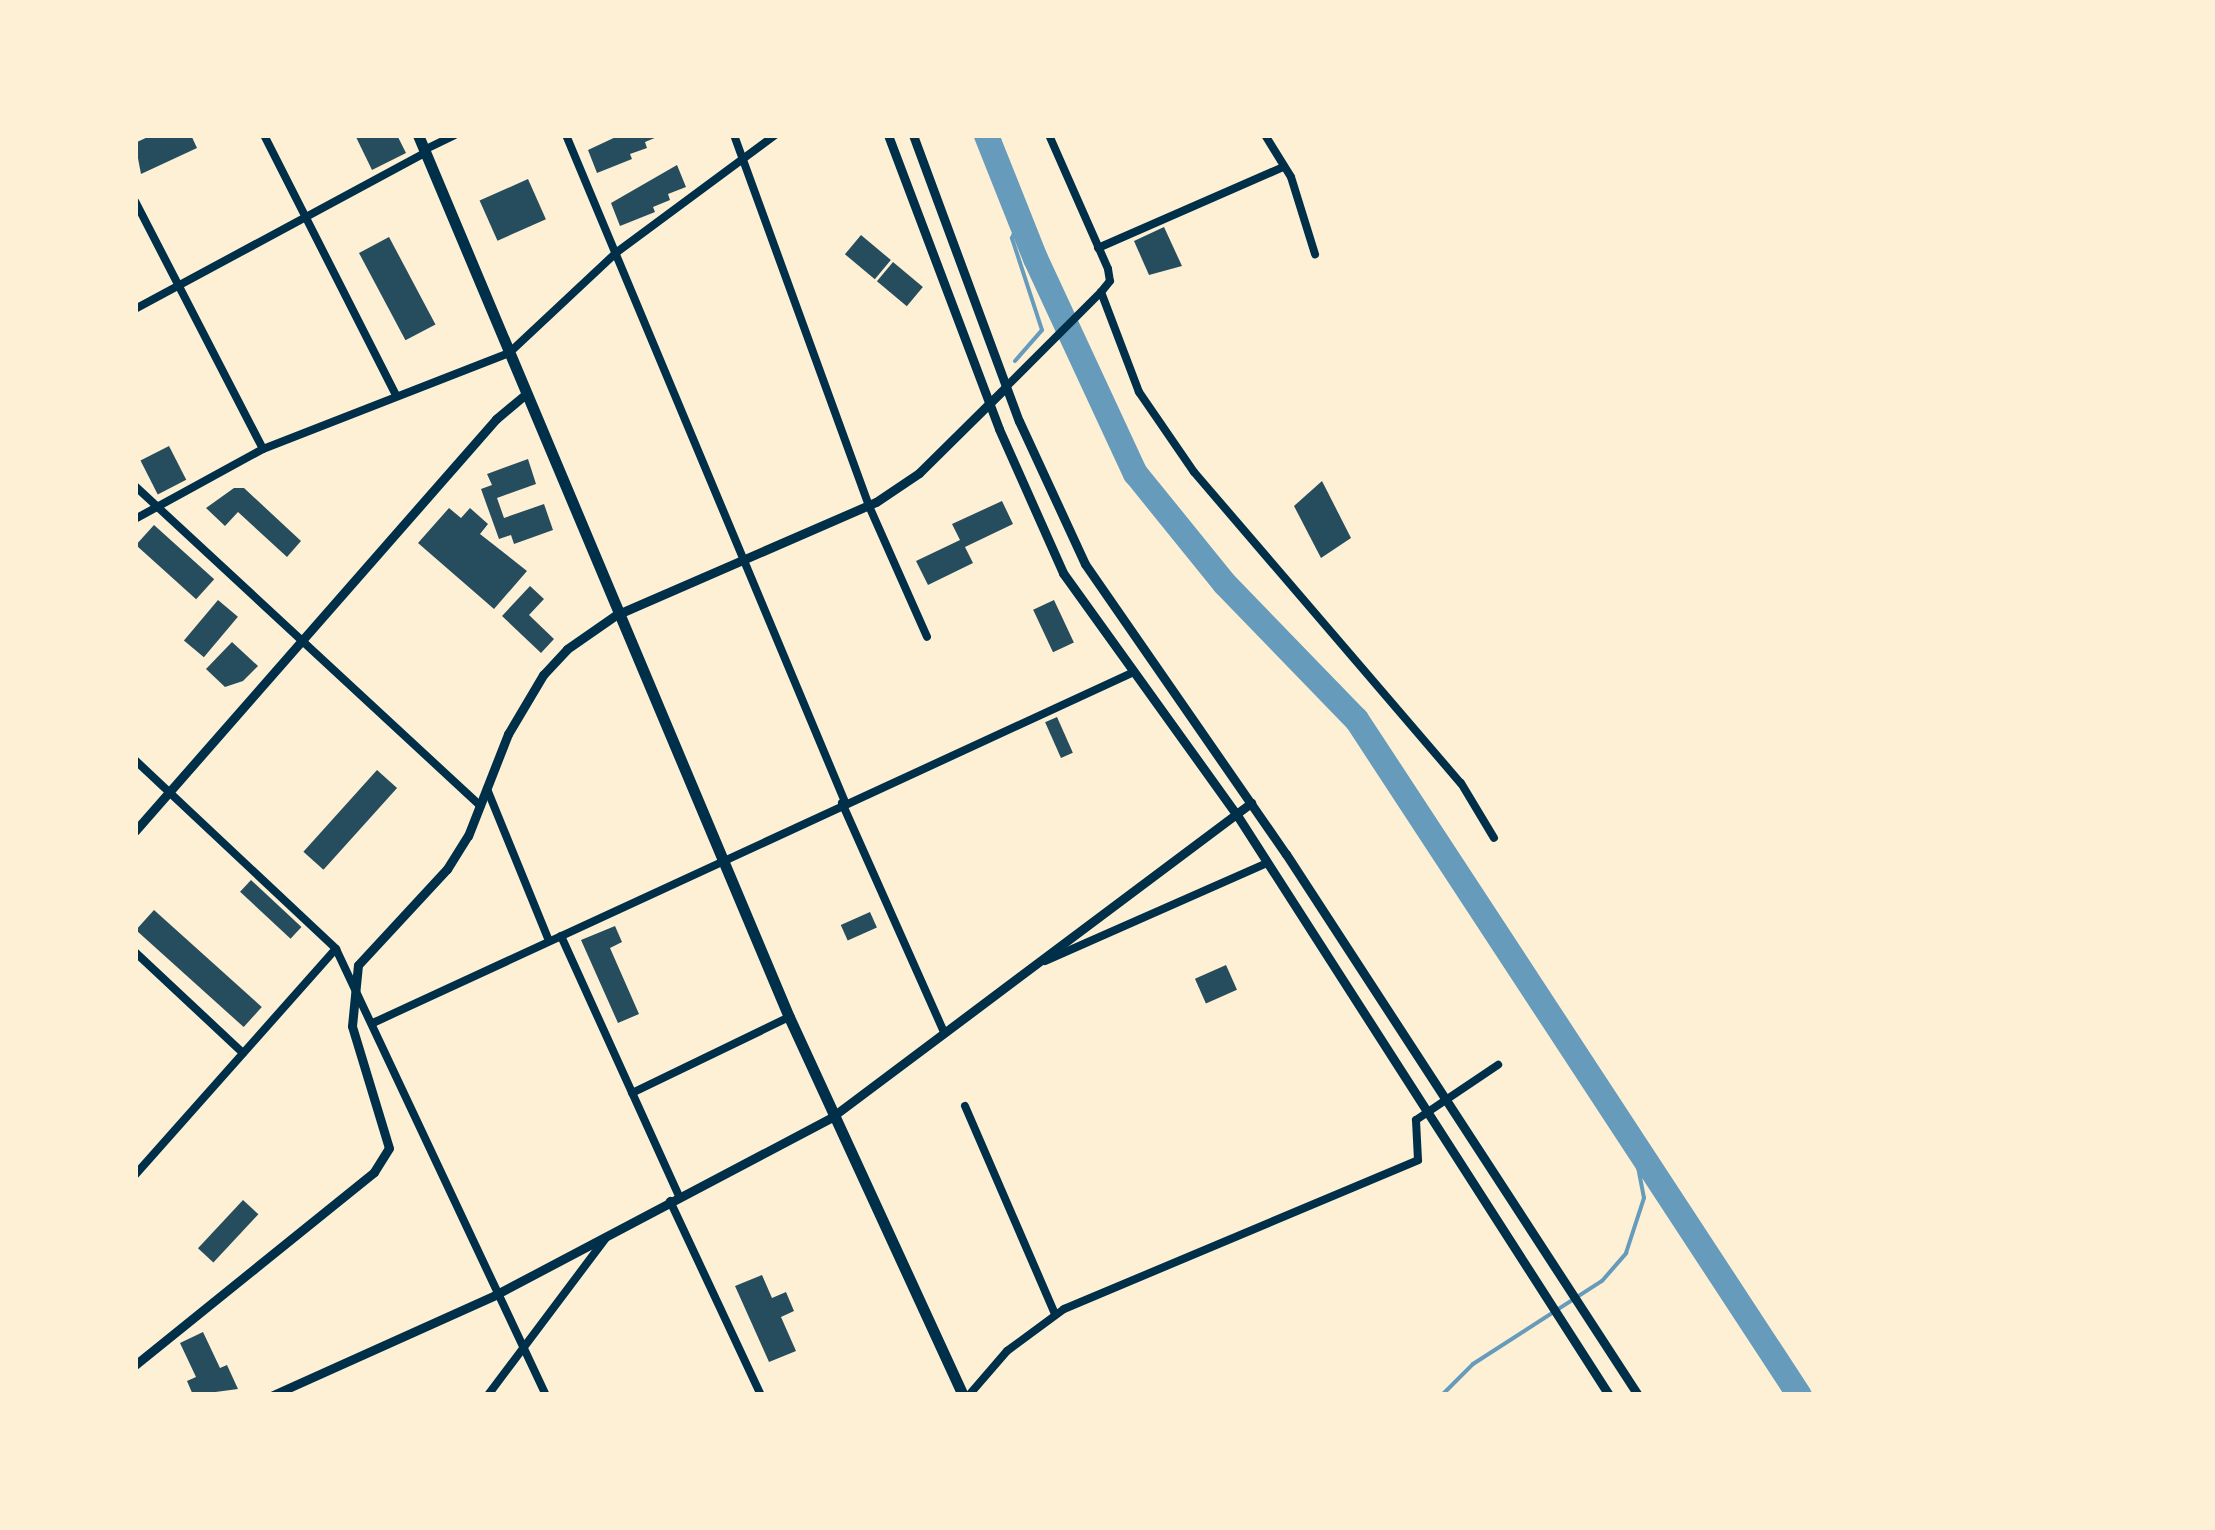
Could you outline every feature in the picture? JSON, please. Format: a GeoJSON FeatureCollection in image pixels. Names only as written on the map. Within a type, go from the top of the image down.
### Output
{"type":"FeatureCollection","features":[{"type":"Feature","properties":{"kind":"main road"},"geometry":{"type":"LineString","coordinates":[[418,135],[616,614],[832,1116],[966,1395]]}},
{"type":"Feature","properties":{"kind":"street"},"geometry":{"type":"LineString","coordinates":[[264,135],[396,395]]}},
{"type":"Feature","properties":{"kind":"street"},"geometry":{"type":"LineString","coordinates":[[135,309],[455,135]]}},
{"type":"Feature","properties":{"kind":"street"},"geometry":{"type":"LineString","coordinates":[[566,135],[843,802],[943,1030]]}},
{"type":"Feature","properties":{"kind":"street"},"geometry":{"type":"LineString","coordinates":[[734,135],[869,506],[926,637]]}},
{"type":"Feature","properties":{"kind":"street"},"geometry":{"type":"LineString","coordinates":[[135,519],[263,449],[509,354],[617,252],[775,135]]}},
{"type":"Feature","properties":{"kind":"street"},"geometry":{"type":"LineString","coordinates":[[888,135],[990,405],[1063,573],[1234,812],[1610,1395]]}},
{"type":"Feature","properties":{"kind":"street"},"geometry":{"type":"LineString","coordinates":[[913,135],[1006,388],[1085,564],[1251,803],[1638,1395]]}},
{"type":"Feature","properties":{"kind":"street"},"geometry":{"type":"LineString","coordinates":[[135,1365],[374,1172],[389,1148],[358,1059],[353,981],[358,965],[447,869],[480,806],[508,734],[543,675],[567,648],[616,614],[740,557],[869,506],[919,473],[1101,292],[1110,276],[1049,135]]}},
{"type":"Feature","properties":{"kind":"street"},"geometry":{"type":"LineString","coordinates":[[1266,135],[1281,168],[1291,177],[1315,254]]}},
{"type":"Feature","properties":{"kind":"street"},"geometry":{"type":"LineString","coordinates":[[1098,248],[1281,168]]}},
{"type":"Feature","properties":{"kind":"street"},"geometry":{"type":"LineString","coordinates":[[135,201],[263,449]]}},
{"type":"Feature","properties":{"kind":"street"},"geometry":{"type":"LineString","coordinates":[[1101,292],[1139,392],[1194,472],[1461,783],[1494,838]]}},
{"type":"Feature","properties":{"kind":"street"},"geometry":{"type":"LineString","coordinates":[[135,830],[496,420],[524,395]]}},
{"type":"Feature","properties":{"kind":"street"},"geometry":{"type":"LineString","coordinates":[[135,486],[480,806]]}},
{"type":"Feature","properties":{"kind":"street"},"geometry":{"type":"LineString","coordinates":[[374,1022],[720,857],[1134,672]]}},
{"type":"Feature","properties":{"kind":"street"},"geometry":{"type":"LineString","coordinates":[[135,760],[336,950],[374,1022],[495,1296],[546,1395]]}},
{"type":"Feature","properties":{"kind":"street"},"geometry":{"type":"LineString","coordinates":[[487,789],[549,941]]}},
{"type":"Feature","properties":{"kind":"street"},"geometry":{"type":"LineString","coordinates":[[272,1395],[495,1296],[832,1116],[943,1030],[1045,961],[1234,812],[1251,803]]}},
{"type":"Feature","properties":{"kind":"street"},"geometry":{"type":"LineString","coordinates":[[1045,961],[1267,863]]}},
{"type":"Feature","properties":{"kind":"street"},"geometry":{"type":"LineString","coordinates":[[561,936],[761,1395]]}},
{"type":"Feature","properties":{"kind":"street"},"geometry":{"type":"LineString","coordinates":[[135,1174],[336,950]]}},
{"type":"Feature","properties":{"kind":"street"},"geometry":{"type":"LineString","coordinates":[[135,952],[244,1053]]}},
{"type":"Feature","properties":{"kind":"street"},"geometry":{"type":"LineString","coordinates":[[632,1093],[789,1017]]}},
{"type":"Feature","properties":{"kind":"street"},"geometry":{"type":"LineString","coordinates":[[966,1395],[1006,1350],[1055,1314],[1418,1160],[1413,1125],[1429,1110],[1498,1065]]}},
{"type":"Feature","properties":{"kind":"street"},"geometry":{"type":"LineString","coordinates":[[965,1106],[1055,1314]]}},
{"type":"Feature","properties":{"kind":"street"},"geometry":{"type":"LineString","coordinates":[[488,1395],[608,1234]]}},
{"type":"Feature","properties":{"kind":"building"},"geometry":{"type":"Polygon","coordinates":[[[152,135],[191,135],[197,148],[141,174],[135,143],[152,135]]]}},
{"type":"Feature","properties":{"kind":"building"},"geometry":{"type":"Polygon","coordinates":[[[355,135],[397,135],[406,153],[372,170],[355,135]]]}},
{"type":"Feature","properties":{"kind":"building"},"geometry":{"type":"Polygon","coordinates":[[[620,135],[662,135],[645,142],[647,148],[630,154],[632,159],[597,173],[588,150],[620,135]]]}},
{"type":"Feature","properties":{"kind":"building"},"geometry":{"type":"Polygon","coordinates":[[[677,165],[686,187],[668,194],[670,200],[653,207],[655,212],[620,226],[611,203],[677,165]]]}},
{"type":"Feature","properties":{"kind":"building"},"geometry":{"type":"Polygon","coordinates":[[[528,179],[546,219],[497,241],[480,201],[528,179]]]}},
{"type":"Feature","properties":{"kind":"building"},"geometry":{"type":"Polygon","coordinates":[[[1164,227],[1182,266],[1149,275],[1134,241],[1164,227]]]}},
{"type":"Feature","properties":{"kind":"building"},"geometry":{"type":"Polygon","coordinates":[[[861,235],[891,260],[875,279],[845,254],[861,235]]]}},
{"type":"Feature","properties":{"kind":"building"},"geometry":{"type":"Polygon","coordinates":[[[389,237],[435,324],[405,340],[359,253],[389,237]]]}},
{"type":"Feature","properties":{"kind":"building"},"geometry":{"type":"Polygon","coordinates":[[[893,262],[923,287],[907,306],[877,281],[893,262]]]}},
{"type":"Feature","properties":{"kind":"building"},"geometry":{"type":"Polygon","coordinates":[[[169,446],[186,480],[158,494],[140,461],[169,446]]]}},
{"type":"Feature","properties":{"kind":"building"},"geometry":{"type":"Polygon","coordinates":[[[528,459],[536,484],[497,498],[504,518],[544,504],[553,530],[514,544],[511,535],[499,539],[481,489],[492,485],[487,474],[528,459]]]}},
{"type":"Feature","properties":{"kind":"building"},"geometry":{"type":"Polygon","coordinates":[[[1322,481],[1351,538],[1321,558],[1294,506],[1322,481]]]}},
{"type":"Feature","properties":{"kind":"building"},"geometry":{"type":"Polygon","coordinates":[[[234,488],[244,488],[301,541],[287,557],[238,512],[225,526],[206,508],[234,488]]]}},
{"type":"Feature","properties":{"kind":"building"},"geometry":{"type":"Polygon","coordinates":[[[1002,501],[1013,524],[965,547],[973,563],[928,585],[916,561],[960,540],[952,524],[1002,501]]]}},
{"type":"Feature","properties":{"kind":"building"},"geometry":{"type":"Polygon","coordinates":[[[449,508],[461,518],[470,508],[488,524],[480,534],[527,571],[494,609],[418,543],[449,508]]]}},
{"type":"Feature","properties":{"kind":"building"},"geometry":{"type":"Polygon","coordinates":[[[154,525],[214,579],[196,599],[136,545],[154,525]]]}},
{"type":"Feature","properties":{"kind":"building"},"geometry":{"type":"Polygon","coordinates":[[[530,586],[544,599],[529,615],[554,639],[541,653],[502,616],[530,586]]]}},
{"type":"Feature","properties":{"kind":"building"},"geometry":{"type":"Polygon","coordinates":[[[218,600],[238,617],[204,657],[184,641],[218,600]]]}},
{"type":"Feature","properties":{"kind":"building"},"geometry":{"type":"Polygon","coordinates":[[[1054,600],[1074,643],[1053,652],[1033,610],[1054,600]]]}},
{"type":"Feature","properties":{"kind":"building"},"geometry":{"type":"Polygon","coordinates":[[[232,642],[258,666],[243,681],[225,687],[206,669],[232,642]]]}},
{"type":"Feature","properties":{"kind":"building"},"geometry":{"type":"Polygon","coordinates":[[[1057,717],[1073,753],[1061,758],[1045,722],[1057,717]]]}},
{"type":"Feature","properties":{"kind":"building"},"geometry":{"type":"Polygon","coordinates":[[[377,770],[397,788],[323,870],[303,852],[377,770]]]}},
{"type":"Feature","properties":{"kind":"building"},"geometry":{"type":"Polygon","coordinates":[[[251,880],[301,927],[291,939],[240,892],[251,880]]]}},
{"type":"Feature","properties":{"kind":"building"},"geometry":{"type":"Polygon","coordinates":[[[154,910],[262,1007],[244,1027],[136,930],[154,910]]]}},
{"type":"Feature","properties":{"kind":"building"},"geometry":{"type":"Polygon","coordinates":[[[870,912],[877,928],[848,941],[841,925],[870,912]]]}},
{"type":"Feature","properties":{"kind":"building"},"geometry":{"type":"Polygon","coordinates":[[[615,926],[622,942],[610,948],[639,1014],[618,1023],[581,940],[615,926]]]}},
{"type":"Feature","properties":{"kind":"building"},"geometry":{"type":"Polygon","coordinates":[[[1226,965],[1237,990],[1206,1003],[1195,979],[1226,965]]]}},
{"type":"Feature","properties":{"kind":"building"},"geometry":{"type":"Polygon","coordinates":[[[243,1200],[258,1214],[213,1263],[198,1248],[243,1200]]]}},
{"type":"Feature","properties":{"kind":"building"},"geometry":{"type":"Polygon","coordinates":[[[762,1275],[772,1298],[786,1292],[794,1311],[781,1317],[796,1351],[769,1362],[735,1286],[762,1275]]]}},
{"type":"Feature","properties":{"kind":"building"},"geometry":{"type":"Polygon","coordinates":[[[203,1332],[220,1368],[227,1365],[238,1389],[193,1395],[187,1381],[196,1377],[180,1343],[203,1332]]]}},
{"type":"Feature","properties":{"kind":"waterway"},"geometry":{"type":"LineString","coordinates":[[986,135],[1035,258],[1135,473],[1224,583],[1356,719],[1799,1395]]}},
{"type":"Feature","properties":{"kind":"waterway"},"geometry":{"type":"LineString","coordinates":[[1015,361],[1042,330],[1012,238],[1020,219]]}},
{"type":"Feature","properties":{"kind":"waterway"},"geometry":{"type":"LineString","coordinates":[[1442,1395],[1473,1364],[1602,1281],[1626,1253],[1644,1198],[1634,1146]]}}]}
